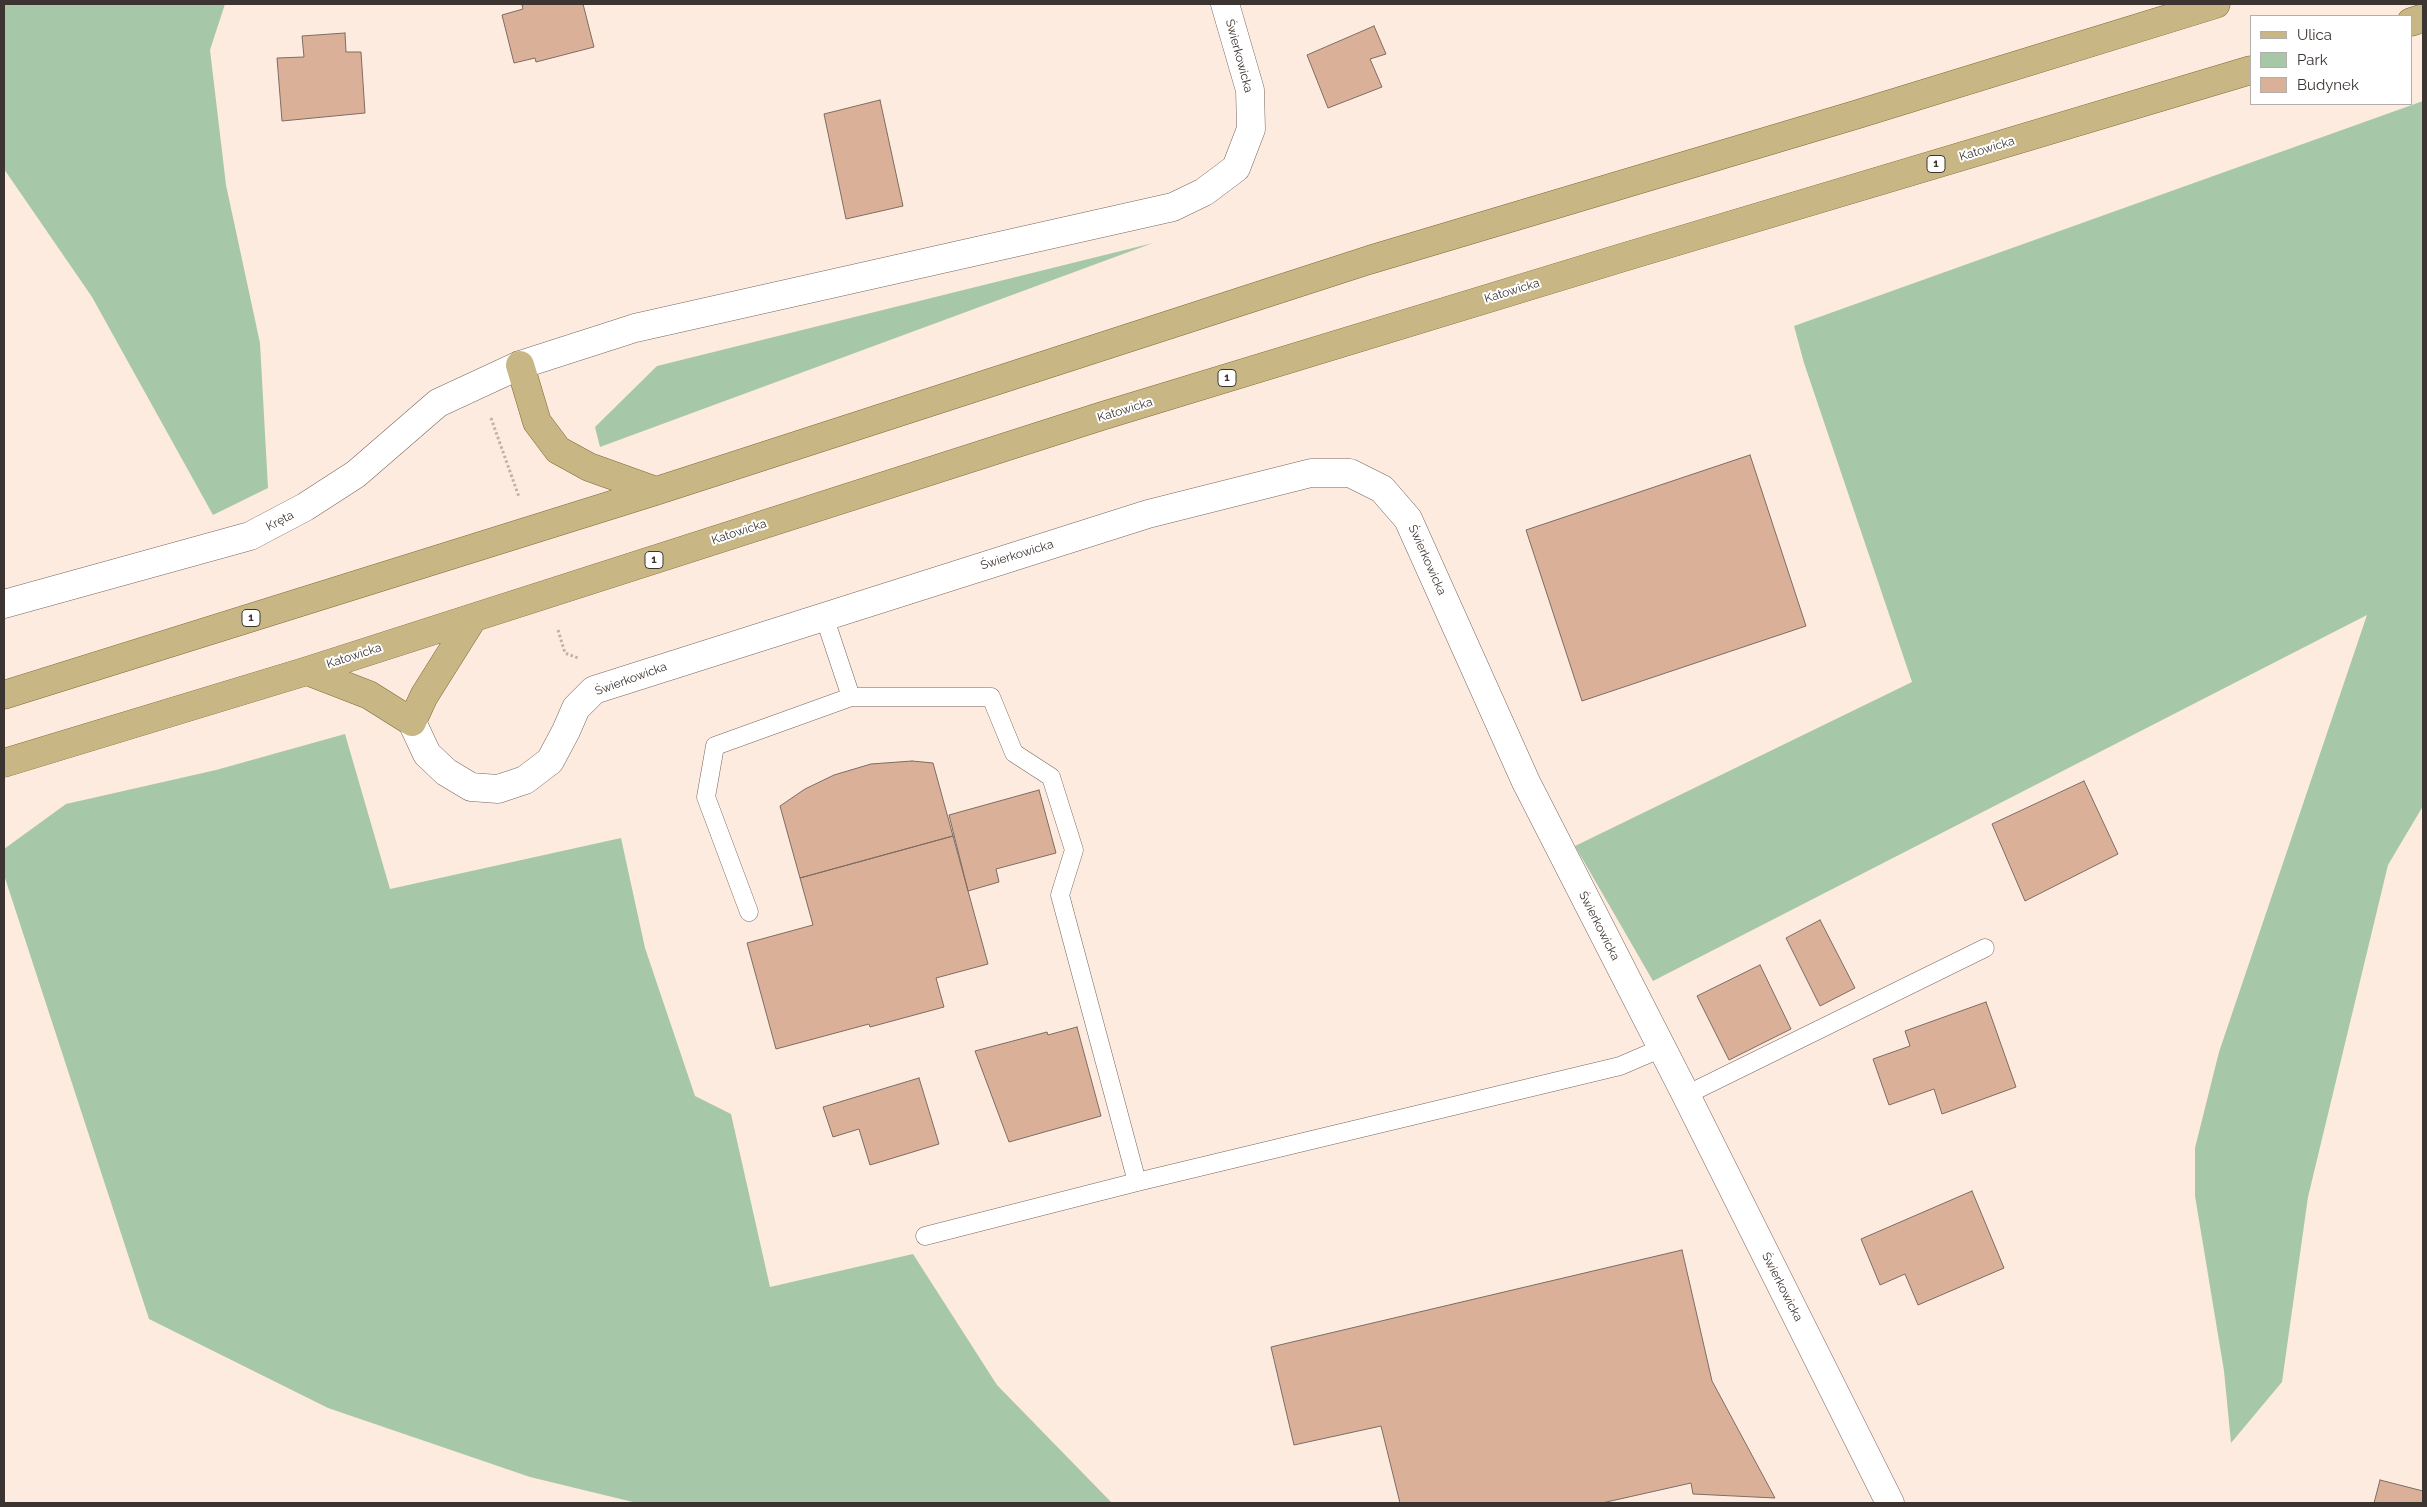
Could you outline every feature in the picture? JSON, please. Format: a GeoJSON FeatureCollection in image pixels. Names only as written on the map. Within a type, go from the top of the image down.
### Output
{"type":"FeatureCollection","features":[{"type":"Feature","properties":{"kind":"main road","name":"1"},"geometry":{"type":"LineString","coordinates":[[4,695],[656,491],[1369,260],[1855,115],[2216,4]]}},
{"type":"Feature","properties":{"kind":"main road","name":"Katowicka"},"geometry":{"type":"LineString","coordinates":[[4,763],[307,671],[1102,416],[1631,255],[2250,70]]}},
{"type":"Feature","properties":{"kind":"main road"},"geometry":{"type":"LineString","coordinates":[[520,365],[537,422],[558,450],[589,467],[656,491]]}},
{"type":"Feature","properties":{"kind":"main road"},"geometry":{"type":"LineString","coordinates":[[307,671],[369,695],[412,722],[429,689],[473,618]]}},
{"type":"Feature","properties":{"kind":"street","name":"Świerkowicka"},"geometry":{"type":"LineString","coordinates":[[520,365],[635,328],[1172,207],[1204,192],[1236,168],[1251,129],[1250,90],[1224,4]]}},
{"type":"Feature","properties":{"kind":"street","name":"Kręta"},"geometry":{"type":"LineString","coordinates":[[4,604],[250,536],[305,507],[356,474],[438,403],[520,365]]}},
{"type":"Feature","properties":{"kind":"street","name":"Świerkowicka"},"geometry":{"type":"LineString","coordinates":[[412,722],[427,754],[446,772],[471,787],[498,789],[525,780],[550,761],[566,732],[576,708],[594,690],[1148,514],[1311,473],[1350,473],[1382,489],[1408,519],[1526,782],[1686,1095],[1890,1503]]}},
{"type":"Feature","properties":{"kind":"lane"},"geometry":{"type":"LineString","coordinates":[[824,616],[850,697]]}},
{"type":"Feature","properties":{"kind":"lane"},"geometry":{"type":"LineString","coordinates":[[749,912],[706,797],[715,746],[850,697],[991,697],[1014,753],[1051,777],[1074,850],[1060,895],[1137,1182]]}},
{"type":"Feature","properties":{"kind":"lane"},"geometry":{"type":"LineString","coordinates":[[1686,1095],[1985,948]]}},
{"type":"Feature","properties":{"kind":"lane"},"geometry":{"type":"LineString","coordinates":[[925,1236],[1137,1182],[1620,1066],[1662,1048]]}},
{"type":"Feature","properties":{"kind":"green space"},"geometry":{"type":"Polygon","coordinates":[[[4,4],[225,4],[210,50],[226,185],[260,343],[268,488],[213,515],[92,297],[4,169],[4,4]]]}},
{"type":"Feature","properties":{"kind":"green space"},"geometry":{"type":"Polygon","coordinates":[[[2423,101],[2423,806],[2388,865],[2308,1197],[2282,1382],[2231,1443],[2224,1371],[2195,1196],[2195,1148],[2219,1052],[2367,615],[1653,981],[1575,846],[1912,682],[1804,363],[1794,326],[2423,101]]]}},
{"type":"Feature","properties":{"kind":"green space"},"geometry":{"type":"Polygon","coordinates":[[[1153,243],[600,447],[595,427],[657,366],[1153,243]]]}},
{"type":"Feature","properties":{"kind":"green space"},"geometry":{"type":"Polygon","coordinates":[[[345,734],[390,889],[621,838],[645,948],[695,1096],[731,1114],[770,1287],[913,1254],[997,1385],[1112,1503],[637,1503],[530,1477],[328,1408],[149,1319],[4,875],[4,849],[66,804],[216,770],[345,734]]]}},
{"type":"Feature","properties":{"kind":"building"},"geometry":{"type":"Polygon","coordinates":[[[583,4],[594,47],[536,62],[535,58],[514,63],[502,15],[523,9],[522,5],[583,4]]]}},
{"type":"Feature","properties":{"kind":"building"},"geometry":{"type":"Polygon","coordinates":[[[1374,26],[1386,54],[1370,59],[1382,87],[1328,108],[1307,55],[1374,26]]]}},
{"type":"Feature","properties":{"kind":"building"},"geometry":{"type":"Polygon","coordinates":[[[345,33],[346,52],[361,52],[365,113],[282,121],[277,58],[304,57],[302,36],[345,33]]]}},
{"type":"Feature","properties":{"kind":"building"},"geometry":{"type":"Polygon","coordinates":[[[880,100],[903,206],[846,219],[824,114],[880,100]]]}},
{"type":"Feature","properties":{"kind":"building"},"geometry":{"type":"Polygon","coordinates":[[[1750,455],[1806,626],[1582,701],[1526,530],[1750,455]]]}},
{"type":"Feature","properties":{"kind":"building"},"geometry":{"type":"Polygon","coordinates":[[[912,761],[933,763],[953,836],[800,878],[780,806],[805,789],[834,775],[871,764],[912,761]]]}},
{"type":"Feature","properties":{"kind":"building"},"geometry":{"type":"Polygon","coordinates":[[[2084,781],[2118,854],[2025,901],[1992,824],[2084,781]]]}},
{"type":"Feature","properties":{"kind":"building"},"geometry":{"type":"Polygon","coordinates":[[[1039,790],[1056,853],[996,869],[999,882],[968,891],[949,815],[1039,790]]]}},
{"type":"Feature","properties":{"kind":"building"},"geometry":{"type":"Polygon","coordinates":[[[953,836],[988,964],[936,978],[944,1007],[870,1027],[869,1024],[776,1049],[747,943],[813,925],[800,878],[953,836]]]}},
{"type":"Feature","properties":{"kind":"building"},"geometry":{"type":"Polygon","coordinates":[[[1820,920],[1855,988],[1820,1006],[1786,938],[1820,920]]]}},
{"type":"Feature","properties":{"kind":"building"},"geometry":{"type":"Polygon","coordinates":[[[1760,965],[1791,1029],[1729,1060],[1697,996],[1760,965]]]}},
{"type":"Feature","properties":{"kind":"building"},"geometry":{"type":"Polygon","coordinates":[[[1986,1002],[2016,1087],[1942,1114],[1934,1089],[1889,1105],[1873,1059],[1910,1046],[1905,1031],[1986,1002]]]}},
{"type":"Feature","properties":{"kind":"building"},"geometry":{"type":"Polygon","coordinates":[[[1077,1027],[1101,1116],[1009,1142],[975,1051],[1047,1032],[1048,1035],[1077,1027]]]}},
{"type":"Feature","properties":{"kind":"building"},"geometry":{"type":"Polygon","coordinates":[[[919,1078],[939,1144],[870,1165],[859,1129],[833,1137],[823,1107],[919,1078]]]}},
{"type":"Feature","properties":{"kind":"building"},"geometry":{"type":"Polygon","coordinates":[[[1972,1191],[2004,1268],[1918,1305],[1905,1274],[1880,1285],[1861,1239],[1972,1191]]]}},
{"type":"Feature","properties":{"kind":"building"},"geometry":{"type":"Polygon","coordinates":[[[1682,1250],[1712,1381],[1775,1498],[1693,1494],[1691,1483],[1602,1503],[1400,1503],[1381,1426],[1294,1445],[1271,1347],[1682,1250]]]}},
{"type":"Feature","properties":{"kind":"building"},"geometry":{"type":"Polygon","coordinates":[[[2380,1480],[2423,1491],[2423,1503],[2374,1503],[2380,1480]]]}}]}
